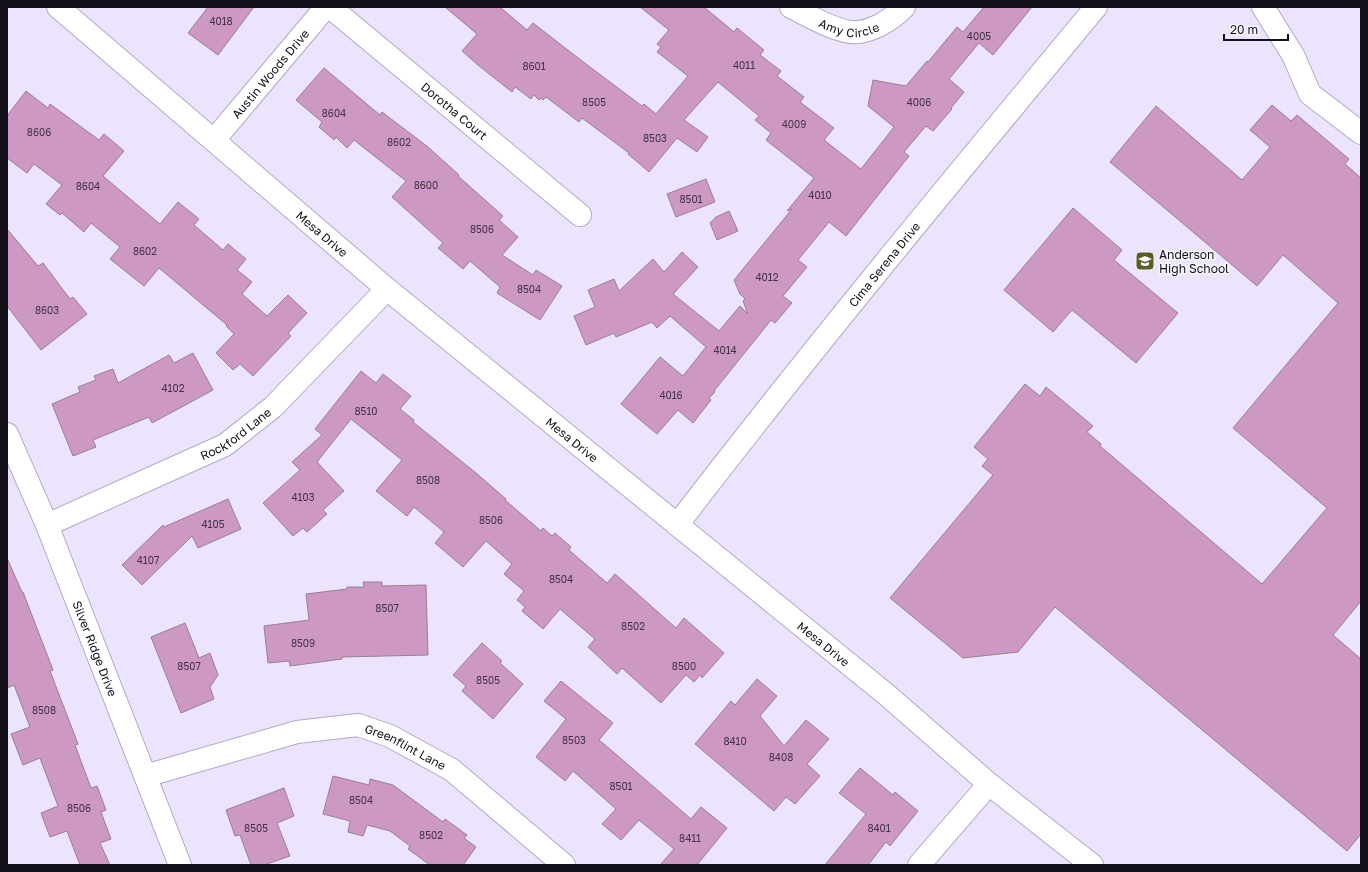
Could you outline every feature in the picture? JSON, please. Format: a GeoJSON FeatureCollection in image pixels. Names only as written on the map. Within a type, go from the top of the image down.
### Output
{"type":"FeatureCollection","features":[{"type":"Feature","properties":{"kind":"street","name":"Mesa Drive"},"geometry":{"type":"LineString","coordinates":[[58,7],[387,289],[887,695],[989,784],[1092,865]]}},
{"type":"Feature","properties":{"kind":"street","name":"Austin Woods Drive"},"geometry":{"type":"LineString","coordinates":[[214,140],[326,7]]}},
{"type":"Feature","properties":{"kind":"street","name":"Dorotha Court"},"geometry":{"type":"LineString","coordinates":[[330,7],[580,215]]}},
{"type":"Feature","properties":{"kind":"street","name":"Amy Circle"},"geometry":{"type":"LineString","coordinates":[[790,7],[823,23],[841,29],[858,32],[890,20],[904,7]]}},
{"type":"Feature","properties":{"kind":"street","name":"Cima Serena Drive"},"geometry":{"type":"LineString","coordinates":[[677,525],[762,416],[1096,7]]}},
{"type":"Feature","properties":{"kind":"street"},"geometry":{"type":"LineString","coordinates":[[1262,7],[1293,55],[1310,94],[1361,134]]}},
{"type":"Feature","properties":{"kind":"street","name":"Rockford Lane"},"geometry":{"type":"LineString","coordinates":[[47,525],[224,445],[273,407],[387,289]]}},
{"type":"Feature","properties":{"kind":"street","name":"Silver Ridge Drive"},"geometry":{"type":"LineString","coordinates":[[7,434],[47,525],[180,865]]}},
{"type":"Feature","properties":{"kind":"street","name":"Greenflint Lane"},"geometry":{"type":"LineString","coordinates":[[146,776],[297,732],[358,726],[390,736],[452,770],[564,865]]}},
{"type":"Feature","properties":{"kind":"street"},"geometry":{"type":"LineString","coordinates":[[919,865],[989,784]]}},
{"type":"Feature","properties":{"kind":"building"},"geometry":{"type":"Polygon","coordinates":[[[208,7],[254,7],[218,55],[188,33],[208,7]]]}},
{"type":"Feature","properties":{"kind":"building"},"geometry":{"type":"Polygon","coordinates":[[[445,7],[500,7],[527,30],[533,23],[642,106],[644,104],[656,114],[688,76],[657,52],[661,47],[657,44],[669,30],[640,7],[704,7],[734,32],[737,28],[764,50],[760,55],[781,71],[777,76],[804,97],[800,102],[834,128],[824,140],[861,169],[894,127],[868,106],[873,80],[906,86],[957,27],[963,32],[984,7],[1032,7],[993,55],[979,43],[949,79],[964,92],[933,131],[926,126],[904,152],[909,156],[846,236],[829,222],[798,260],[807,267],[783,296],[792,303],[775,323],[771,320],[714,391],[715,392],[709,398],[711,400],[693,423],[678,410],[657,434],[621,404],[660,357],[683,376],[706,347],[670,316],[657,328],[652,322],[616,337],[614,333],[586,345],[574,316],[595,307],[588,290],[614,279],[619,291],[653,259],[664,272],[682,252],[698,267],[673,294],[719,331],[740,306],[748,314],[743,301],[745,299],[740,294],[734,280],[792,209],[787,211],[814,178],[766,140],[771,133],[755,120],[759,116],[718,82],[684,120],[708,137],[697,152],[677,138],[649,172],[628,154],[629,153],[582,118],[579,122],[546,97],[543,100],[541,98],[539,100],[534,95],[531,99],[515,87],[512,92],[478,65],[462,51],[477,34],[445,7]]]}},
{"type":"Feature","properties":{"kind":"building"},"geometry":{"type":"Polygon","coordinates":[[[324,68],[380,115],[382,112],[428,147],[503,216],[499,220],[518,237],[502,255],[533,275],[536,270],[562,286],[540,320],[497,293],[500,287],[470,261],[463,269],[438,248],[443,243],[392,197],[406,181],[354,140],[347,148],[336,137],[334,140],[319,127],[322,122],[296,100],[324,68]]]}},
{"type":"Feature","properties":{"kind":"building"},"geometry":{"type":"Polygon","coordinates":[[[26,91],[48,108],[50,104],[99,140],[104,134],[124,151],[103,176],[160,224],[178,202],[199,219],[194,225],[223,250],[228,244],[246,259],[237,270],[252,282],[242,294],[267,316],[288,295],[307,313],[288,333],[291,336],[253,376],[240,364],[233,370],[216,353],[234,334],[226,326],[227,325],[159,268],[144,286],[110,259],[120,247],[91,223],[84,232],[62,213],[60,215],[46,204],[62,185],[34,164],[27,173],[7,158],[7,116],[26,91]]]}},
{"type":"Feature","properties":{"kind":"building"},"geometry":{"type":"Polygon","coordinates":[[[1272,105],[1291,121],[1297,115],[1349,159],[1345,164],[1361,178],[1361,601],[1333,635],[1361,659],[1361,834],[1347,851],[1055,607],[1018,652],[963,658],[890,598],[993,475],[982,466],[988,459],[974,447],[1025,384],[1040,396],[1046,387],[1093,426],[1087,432],[1101,444],[1100,446],[1262,584],[1327,508],[1233,428],[1338,303],[1283,255],[1257,286],[1110,162],[1156,106],[1242,180],[1270,147],[1250,130],[1272,105]]]}},
{"type":"Feature","properties":{"kind":"building"},"geometry":{"type":"Polygon","coordinates":[[[706,179],[715,202],[676,217],[667,194],[706,179]]]}},
{"type":"Feature","properties":{"kind":"building"},"geometry":{"type":"Polygon","coordinates":[[[1073,208],[1122,250],[1114,260],[1178,313],[1136,363],[1072,310],[1053,332],[1004,290],[1073,208]]]}},
{"type":"Feature","properties":{"kind":"building"},"geometry":{"type":"Polygon","coordinates":[[[729,211],[738,231],[717,240],[710,223],[716,217],[729,211]]]}},
{"type":"Feature","properties":{"kind":"building"},"geometry":{"type":"Polygon","coordinates":[[[7,229],[38,266],[43,263],[70,299],[73,297],[87,314],[41,350],[7,306],[7,229]]]}},
{"type":"Feature","properties":{"kind":"building"},"geometry":{"type":"Polygon","coordinates":[[[193,353],[213,390],[152,423],[149,417],[93,440],[96,447],[73,456],[52,404],[80,392],[78,387],[96,380],[94,376],[113,369],[118,383],[169,355],[174,363],[193,353]]]}},
{"type":"Feature","properties":{"kind":"building"},"geometry":{"type":"Polygon","coordinates":[[[361,371],[376,383],[383,374],[411,396],[400,409],[414,420],[413,422],[476,473],[541,531],[543,528],[552,536],[555,533],[571,547],[569,550],[607,583],[615,574],[676,628],[684,618],[724,653],[702,678],[700,675],[694,682],[686,675],[661,703],[622,668],[617,674],[588,647],[595,639],[560,609],[543,629],[522,611],[525,607],[517,600],[524,591],[504,574],[512,564],[486,541],[463,567],[435,543],[444,532],[414,507],[407,516],[376,491],[402,460],[351,419],[317,462],[344,491],[323,510],[327,514],[307,532],[303,528],[293,536],[263,503],[300,470],[292,462],[322,435],[315,429],[361,371]]]}},
{"type":"Feature","properties":{"kind":"building"},"geometry":{"type":"Polygon","coordinates":[[[228,499],[241,529],[198,548],[192,536],[142,585],[122,565],[163,525],[164,527],[228,499]]]}},
{"type":"Feature","properties":{"kind":"building"},"geometry":{"type":"Polygon","coordinates":[[[7,558],[23,592],[53,670],[50,671],[78,744],[75,745],[91,788],[97,786],[106,810],[101,812],[111,839],[100,843],[110,865],[80,865],[67,831],[50,837],[41,813],[58,806],[40,758],[23,765],[11,734],[30,727],[14,685],[7,688],[7,558]]]}},
{"type":"Feature","properties":{"kind":"building"},"geometry":{"type":"Polygon","coordinates":[[[363,582],[382,582],[382,586],[426,585],[428,655],[342,657],[342,659],[290,666],[289,661],[268,663],[264,626],[309,620],[306,594],[347,589],[347,587],[364,587],[363,582]]]}},
{"type":"Feature","properties":{"kind":"building"},"geometry":{"type":"Polygon","coordinates":[[[185,623],[199,658],[210,653],[218,675],[210,687],[214,699],[181,713],[151,637],[185,623]]]}},
{"type":"Feature","properties":{"kind":"building"},"geometry":{"type":"Polygon","coordinates":[[[482,643],[502,661],[500,663],[523,684],[493,719],[462,691],[466,686],[453,675],[482,643]]]}},
{"type":"Feature","properties":{"kind":"building"},"geometry":{"type":"Polygon","coordinates":[[[757,679],[777,696],[760,716],[784,746],[806,720],[829,739],[807,764],[820,776],[795,804],[786,797],[774,811],[695,744],[731,701],[735,705],[757,679]]]}},
{"type":"Feature","properties":{"kind":"building"},"geometry":{"type":"Polygon","coordinates":[[[561,681],[613,723],[599,740],[691,819],[701,807],[727,828],[697,865],[660,865],[674,849],[639,820],[621,840],[602,824],[616,809],[573,771],[565,781],[536,757],[566,719],[544,701],[561,681]]]}},
{"type":"Feature","properties":{"kind":"building"},"geometry":{"type":"Polygon","coordinates":[[[860,768],[893,795],[895,792],[918,811],[890,846],[886,842],[868,865],[825,865],[866,814],[839,793],[860,768]]]}},
{"type":"Feature","properties":{"kind":"building"},"geometry":{"type":"Polygon","coordinates":[[[333,776],[369,785],[370,779],[393,785],[443,822],[445,819],[467,835],[464,838],[476,847],[463,865],[430,865],[408,849],[410,846],[390,831],[367,825],[363,836],[348,832],[350,821],[323,814],[333,776]]]}},
{"type":"Feature","properties":{"kind":"building"},"geometry":{"type":"Polygon","coordinates":[[[284,788],[294,816],[277,823],[290,856],[264,865],[251,865],[240,835],[235,836],[226,810],[284,788]]]}},
{"type":"Feature","properties":{"kind":"place","name":"Anderson High School"},"geometry":{"type":"Point","coordinates":[1145,261]}}]}
